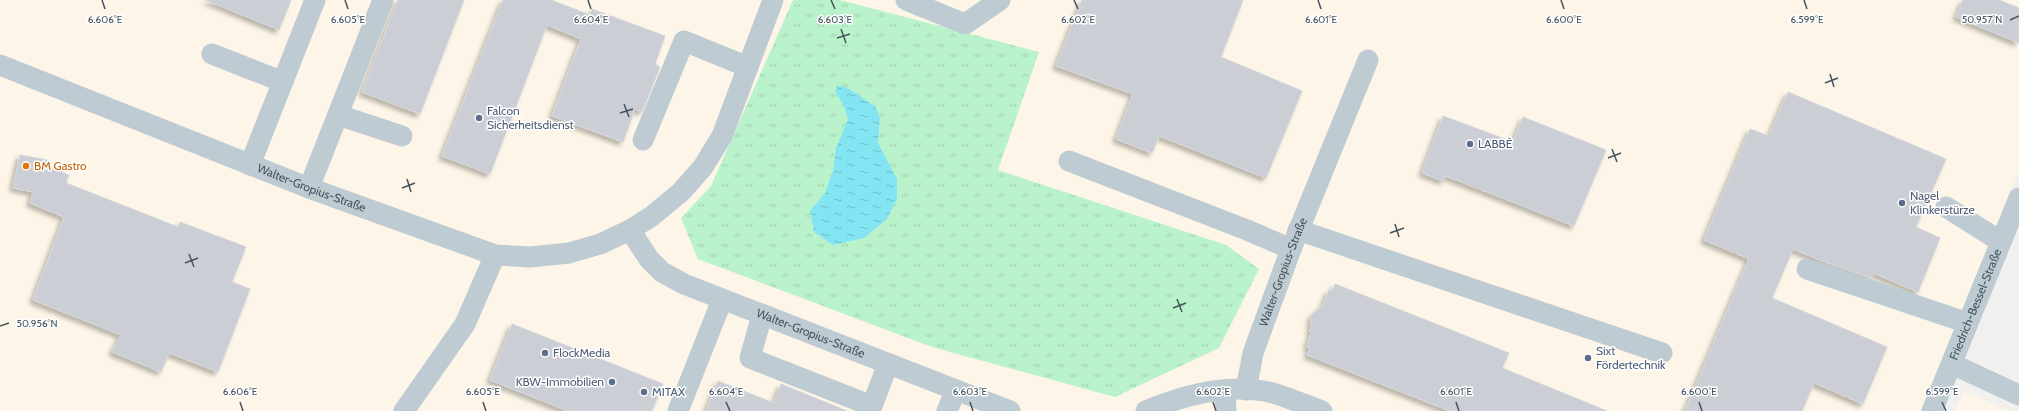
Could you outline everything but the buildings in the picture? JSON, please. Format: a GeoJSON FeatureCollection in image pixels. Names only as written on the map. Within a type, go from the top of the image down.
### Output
{"type":"FeatureCollection","features":[{"type":"Feature","properties":{"kind":"street"},"geometry":{"type":"LineString","coordinates":[[250,165],[315,0]]}},
{"type":"Feature","properties":{"kind":"street"},"geometry":{"type":"LineString","coordinates":[[309,188],[383,0]]}},
{"type":"Feature","properties":{"kind":"street","name":"Walter-Gropius-Straße"},"geometry":{"type":"LineString","coordinates":[[0,65],[309,188],[495,255],[530,257],[569,253],[600,244],[630,230],[652,216],[681,192],[703,167],[722,136],[773,0]]}},
{"type":"Feature","properties":{"kind":"street"},"geometry":{"type":"LineString","coordinates":[[906,0],[965,24],[1000,0]]}},
{"type":"Feature","properties":{"kind":"street"},"geometry":{"type":"LineString","coordinates":[[643,140],[684,41],[748,67]]}},
{"type":"Feature","properties":{"kind":"street"},"geometry":{"type":"LineString","coordinates":[[212,54],[283,82]]}},
{"type":"Feature","properties":{"kind":"street","name":"Walter-Gropius-Straße"},"geometry":{"type":"LineString","coordinates":[[1246,390],[1253,352],[1290,249],[1368,60]]}},
{"type":"Feature","properties":{"kind":"street"},"geometry":{"type":"LineString","coordinates":[[338,115],[402,136]]}},
{"type":"Feature","properties":{"kind":"street"},"geometry":{"type":"LineString","coordinates":[[1069,161],[1247,230],[1290,249]]}},
{"type":"Feature","properties":{"kind":"street","name":"Friedrich-Bessel-Straße"},"geometry":{"type":"LineString","coordinates":[[1932,411],[2000,241],[2019,198]]}},
{"type":"Feature","properties":{"kind":"street"},"geometry":{"type":"LineString","coordinates":[[1946,207],[2000,241]]}},
{"type":"Feature","properties":{"kind":"street","name":"Walter-Gropius-Straße"},"geometry":{"type":"LineString","coordinates":[[630,230],[649,259],[662,272],[684,284],[1010,411]]}},
{"type":"Feature","properties":{"kind":"street"},"geometry":{"type":"LineString","coordinates":[[1298,230],[1662,353]]}},
{"type":"Feature","properties":{"kind":"street"},"geometry":{"type":"LineString","coordinates":[[404,411],[465,324],[495,255]]}},
{"type":"Feature","properties":{"kind":"street"},"geometry":{"type":"LineString","coordinates":[[1808,269],[1968,323]]}},
{"type":"Feature","properties":{"kind":"street"},"geometry":{"type":"LineString","coordinates":[[678,411],[722,300]]}},
{"type":"Feature","properties":{"kind":"street"},"geometry":{"type":"LineString","coordinates":[[762,315],[750,358],[872,406],[888,364]]}},
{"type":"Feature","properties":{"kind":"street"},"geometry":{"type":"LineString","coordinates":[[1952,364],[2019,395]]}},
{"type":"Feature","properties":{"kind":"street"},"geometry":{"type":"LineString","coordinates":[[947,411],[956,390]]}},
{"type":"Feature","properties":{"kind":"street"},"geometry":{"type":"LineString","coordinates":[[1225,390],[1226,411]]}},
{"type":"Feature","properties":{"kind":"street"},"geometry":{"type":"LineString","coordinates":[[1146,411],[1167,402],[1203,392],[1246,390],[1272,393],[1322,411]]}},
{"type":"Feature","properties":{"kind":"shaded area"},"geometry":{"type":"Polygon","coordinates":[[[0,0],[2019,0],[2019,171],[1921,411],[0,411],[0,0]]]}},
{"type":"Feature","properties":{"kind":"shaded area"},"geometry":{"type":"Polygon","coordinates":[[[1964,391],[2010,411],[1954,411],[1964,391]]]}},
{"type":"Feature","properties":{"kind":"green space"},"geometry":{"type":"Polygon","coordinates":[[[793,0],[840,0],[1039,52],[998,170],[1226,245],[1259,269],[1219,348],[1115,397],[932,347],[698,259],[681,218],[711,186],[793,0]]]}},
{"type":"Feature","properties":{"kind":"water"},"geometry":{"type":"Polygon","coordinates":[[[837,86],[846,87],[875,106],[880,117],[878,143],[897,179],[897,199],[887,219],[864,238],[833,245],[814,232],[810,211],[825,193],[833,171],[836,148],[848,119],[844,106],[835,91],[837,86]]]}},
{"type":"Feature","properties":{"kind":"place","name":"Falcon Sicherheitsdienst"},"geometry":{"type":"Point","coordinates":[479,118]}},
{"type":"Feature","properties":{"kind":"place","name":"LABBÉ"},"geometry":{"type":"Point","coordinates":[1470,144]}},
{"type":"Feature","properties":{"kind":"place","name":"BM Gastro"},"geometry":{"type":"Point","coordinates":[26,166]}},
{"type":"Feature","properties":{"kind":"place","name":"Nagel Klinkerstürze"},"geometry":{"type":"Point","coordinates":[1902,203]}},
{"type":"Feature","properties":{"kind":"place","name":"FlockMedia"},"geometry":{"type":"Point","coordinates":[545,353]}},
{"type":"Feature","properties":{"kind":"place","name":"Sixt Fördertechnik"},"geometry":{"type":"Point","coordinates":[1588,358]}},
{"type":"Feature","properties":{"kind":"place","name":"KBW-Immobilien"},"geometry":{"type":"Point","coordinates":[612,382]}},
{"type":"Feature","properties":{"kind":"place","name":"MITAX"},"geometry":{"type":"Point","coordinates":[644,392]}}]}
